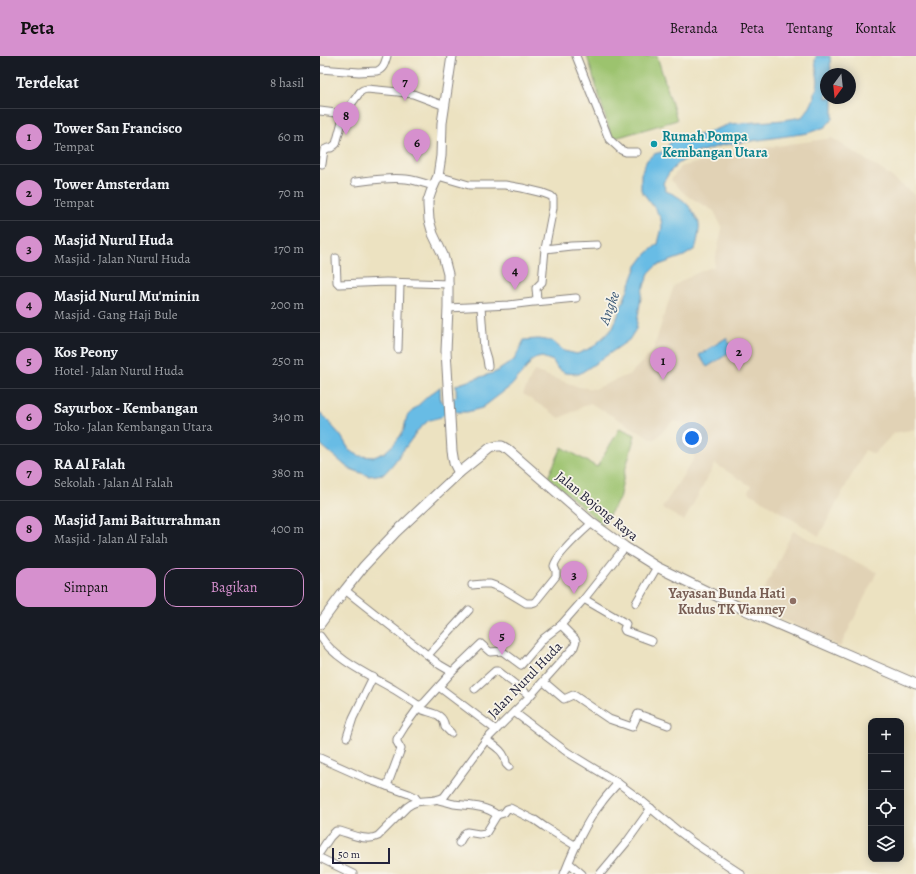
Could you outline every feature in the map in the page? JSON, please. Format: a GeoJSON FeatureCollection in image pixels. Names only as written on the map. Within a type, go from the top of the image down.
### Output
{"type":"FeatureCollection","features":[{"type":"Feature","properties":{"kind":"street"},"geometry":{"type":"LineString","coordinates":[[320,69],[359,72],[377,71],[383,67],[387,56]]}},
{"type":"Feature","properties":{"kind":"street"},"geometry":{"type":"LineString","coordinates":[[452,56],[442,123],[441,156],[438,176],[428,201],[429,220],[446,264],[448,274],[449,284],[446,351],[452,451],[454,463],[459,473]]}},
{"type":"Feature","properties":{"kind":"street"},"geometry":{"type":"LineString","coordinates":[[576,56],[609,140],[621,150],[626,152],[637,152]]}},
{"type":"Feature","properties":{"kind":"street"},"geometry":{"type":"LineString","coordinates":[[322,164],[324,150],[331,148],[336,144],[344,114],[363,90],[367,89],[413,94],[445,106]]}},
{"type":"Feature","properties":{"kind":"street"},"geometry":{"type":"LineString","coordinates":[[320,111],[344,114]]}},
{"type":"Feature","properties":{"kind":"street"},"geometry":{"type":"LineString","coordinates":[[438,176],[469,185],[505,185],[538,191],[553,198],[553,208],[545,249],[542,282],[536,288],[537,298],[535,302]]}},
{"type":"Feature","properties":{"kind":"street"},"geometry":{"type":"LineString","coordinates":[[355,182],[392,178],[416,181],[433,186]]}},
{"type":"Feature","properties":{"kind":"street"},"geometry":{"type":"LineString","coordinates":[[545,249],[597,245]]}},
{"type":"Feature","properties":{"kind":"street"},"geometry":{"type":"LineString","coordinates":[[336,258],[336,282],[338,284],[449,284]]}},
{"type":"Feature","properties":{"kind":"street"},"geometry":{"type":"LineString","coordinates":[[398,349],[400,283]]}},
{"type":"Feature","properties":{"kind":"street"},"geometry":{"type":"LineString","coordinates":[[448,308],[481,307],[576,298]]}},
{"type":"Feature","properties":{"kind":"street"},"geometry":{"type":"LineString","coordinates":[[481,307],[484,349],[488,366]]}},
{"type":"Feature","properties":{"kind":"street","name":"Jalan Bojong Raya"},"geometry":{"type":"LineString","coordinates":[[320,624],[364,566],[396,532],[459,473],[490,448],[502,446],[625,548],[657,567],[745,610],[916,684]]}},
{"type":"Feature","properties":{"kind":"street"},"geometry":{"type":"LineString","coordinates":[[472,585],[490,584],[501,588],[526,603],[534,602],[556,576],[554,566],[555,562],[592,522]]}},
{"type":"Feature","properties":{"kind":"street","name":"Jalan Nurul Huda"},"geometry":{"type":"LineString","coordinates":[[439,800],[444,796],[486,740],[544,682],[576,644],[575,639],[561,625],[625,548]]}},
{"type":"Feature","properties":{"kind":"street"},"geometry":{"type":"LineString","coordinates":[[636,603],[657,567]]}},
{"type":"Feature","properties":{"kind":"street"},"geometry":{"type":"LineString","coordinates":[[345,590],[440,665],[452,672]]}},
{"type":"Feature","properties":{"kind":"street"},"geometry":{"type":"LineString","coordinates":[[584,599],[625,623],[625,632],[652,641]]}},
{"type":"Feature","properties":{"kind":"street"},"geometry":{"type":"LineString","coordinates":[[428,655],[468,610]]}},
{"type":"Feature","properties":{"kind":"street"},"geometry":{"type":"LineString","coordinates":[[387,786],[401,749],[397,739],[405,726],[418,707],[424,703],[452,672],[481,644],[490,652],[502,651],[521,664],[544,638],[561,625]]}},
{"type":"Feature","properties":{"kind":"street"},"geometry":{"type":"LineString","coordinates":[[320,636],[333,652],[396,690],[418,707],[440,716],[444,721],[445,727],[451,732]]}},
{"type":"Feature","properties":{"kind":"street"},"geometry":{"type":"LineString","coordinates":[[475,689],[495,671],[530,696]]}},
{"type":"Feature","properties":{"kind":"street"},"geometry":{"type":"LineString","coordinates":[[347,737],[353,718],[373,677]]}},
{"type":"Feature","properties":{"kind":"street"},"geometry":{"type":"LineString","coordinates":[[544,682],[564,699],[572,695],[575,696],[609,719],[620,723],[632,727],[638,714],[668,724]]}},
{"type":"Feature","properties":{"kind":"street"},"geometry":{"type":"LineString","coordinates":[[439,687],[496,730]]}},
{"type":"Feature","properties":{"kind":"street"},"geometry":{"type":"LineString","coordinates":[[514,712],[567,752],[618,783],[682,834],[741,874]]}},
{"type":"Feature","properties":{"kind":"street"},"geometry":{"type":"LineString","coordinates":[[486,740],[499,749],[506,758],[506,764],[509,767]]}},
{"type":"Feature","properties":{"kind":"street"},"geometry":{"type":"LineString","coordinates":[[320,758],[367,779],[409,794],[420,800]]}},
{"type":"Feature","properties":{"kind":"street"},"geometry":{"type":"LineString","coordinates":[[564,874],[586,827],[601,802],[618,783]]}},
{"type":"Feature","properties":{"kind":"street"},"geometry":{"type":"LineString","coordinates":[[320,852],[336,831],[368,839],[378,836],[407,807],[420,800],[439,800],[483,807],[497,815]]}},
{"type":"Feature","properties":{"kind":"street"},"geometry":{"type":"LineString","coordinates":[[459,844],[467,832],[479,834],[486,833],[497,815],[504,813],[510,808],[535,820],[576,846]]}},
{"type":"Feature","properties":{"kind":"street"},"geometry":{"type":"LineString","coordinates":[[600,874],[626,843],[651,808]]}},
{"type":"Feature","properties":{"kind":"street"},"geometry":{"type":"LineString","coordinates":[[320,858],[353,874]]}},
{"type":"Feature","properties":{"kind":"street"},"geometry":{"type":"LineString","coordinates":[[569,863],[582,874]]}},
{"type":"Feature","properties":{"kind":"shaded area"},"geometry":{"type":"Polygon","coordinates":[[[832,138],[888,174],[916,196],[916,429],[894,433],[874,454],[865,450],[819,536],[748,492],[751,486],[715,464],[684,521],[662,508],[695,457],[678,445],[688,424],[673,421],[654,440],[590,403],[560,418],[523,394],[534,371],[579,387],[595,389],[630,374],[653,351],[674,286],[690,276],[714,266],[722,228],[714,211],[686,195],[671,180],[680,167],[725,155],[832,138]]]}},
{"type":"Feature","properties":{"kind":"shaded area"},"geometry":{"type":"Polygon","coordinates":[[[793,531],[877,572],[840,647],[756,606],[793,531]]]}},
{"type":"Feature","properties":{"kind":"green space"},"geometry":{"type":"Polygon","coordinates":[[[587,56],[657,56],[677,120],[612,139],[587,56]]]}},
{"type":"Feature","properties":{"kind":"green space"},"geometry":{"type":"Polygon","coordinates":[[[620,428],[635,435],[619,499],[603,525],[548,477],[562,447],[597,467],[620,428]]]}},
{"type":"Feature","properties":{"kind":"water"},"geometry":{"type":"Polygon","coordinates":[[[816,56],[830,56],[831,68],[820,68],[820,104],[833,104],[833,119],[825,127],[808,133],[723,145],[699,152],[679,163],[669,173],[663,183],[666,191],[684,201],[699,222],[697,244],[695,249],[684,256],[656,266],[649,273],[642,291],[636,329],[629,340],[579,374],[565,373],[557,368],[553,361],[542,357],[533,359],[511,386],[482,408],[467,412],[457,412],[456,385],[496,372],[514,360],[524,340],[538,339],[552,341],[564,351],[577,354],[593,347],[613,328],[637,266],[646,254],[658,244],[662,227],[661,219],[656,210],[641,190],[641,174],[647,160],[654,154],[665,151],[671,141],[703,134],[730,124],[784,120],[802,117],[810,107],[817,88],[818,81],[815,61],[816,56]]]}},
{"type":"Feature","properties":{"kind":"water"},"geometry":{"type":"Polygon","coordinates":[[[726,338],[734,350],[707,367],[699,355],[726,338]]]}},
{"type":"Feature","properties":{"kind":"water"},"geometry":{"type":"Polygon","coordinates":[[[440,387],[441,417],[429,420],[419,429],[384,474],[369,476],[348,468],[320,444],[320,412],[341,436],[350,451],[360,456],[374,457],[384,453],[401,435],[407,416],[440,387]]]}},
{"type":"Feature","properties":{"kind":"waterway","name":"Angke"},"geometry":{"type":"LineString","coordinates":[[424,414],[475,399]]}},
{"type":"Feature","properties":{"kind":"place","name":"RA Al Falah"},"geometry":{"type":"Point","coordinates":[405,101]}},
{"type":"Feature","properties":{"kind":"place","name":"Masjid Jami Baiturrahman"},"geometry":{"type":"Point","coordinates":[346,135]}},
{"type":"Feature","properties":{"kind":"place","name":"Rumah Pompa Kembangan Utara"},"geometry":{"type":"Point","coordinates":[654,144]}},
{"type":"Feature","properties":{"kind":"place","name":"Sayurbox - Kembangan"},"geometry":{"type":"Point","coordinates":[417,162]}},
{"type":"Feature","properties":{"kind":"place","name":"Masjid Nurul Mu'minin"},"geometry":{"type":"Point","coordinates":[515,290]}},
{"type":"Feature","properties":{"kind":"place","name":"Tower Amsterdam"},"geometry":{"type":"Point","coordinates":[739,371]}},
{"type":"Feature","properties":{"kind":"place","name":"Tower San Francisco"},"geometry":{"type":"Point","coordinates":[663,380]}},
{"type":"Feature","properties":{"kind":"place","name":"Masjid Nurul Huda"},"geometry":{"type":"Point","coordinates":[574,594]}},
{"type":"Feature","properties":{"kind":"place","name":"Yayasan Bunda Hati Kudus TK Vianney"},"geometry":{"type":"Point","coordinates":[793,601]}},
{"type":"Feature","properties":{"kind":"place","name":"Kos Peony"},"geometry":{"type":"Point","coordinates":[502,655]}}]}
